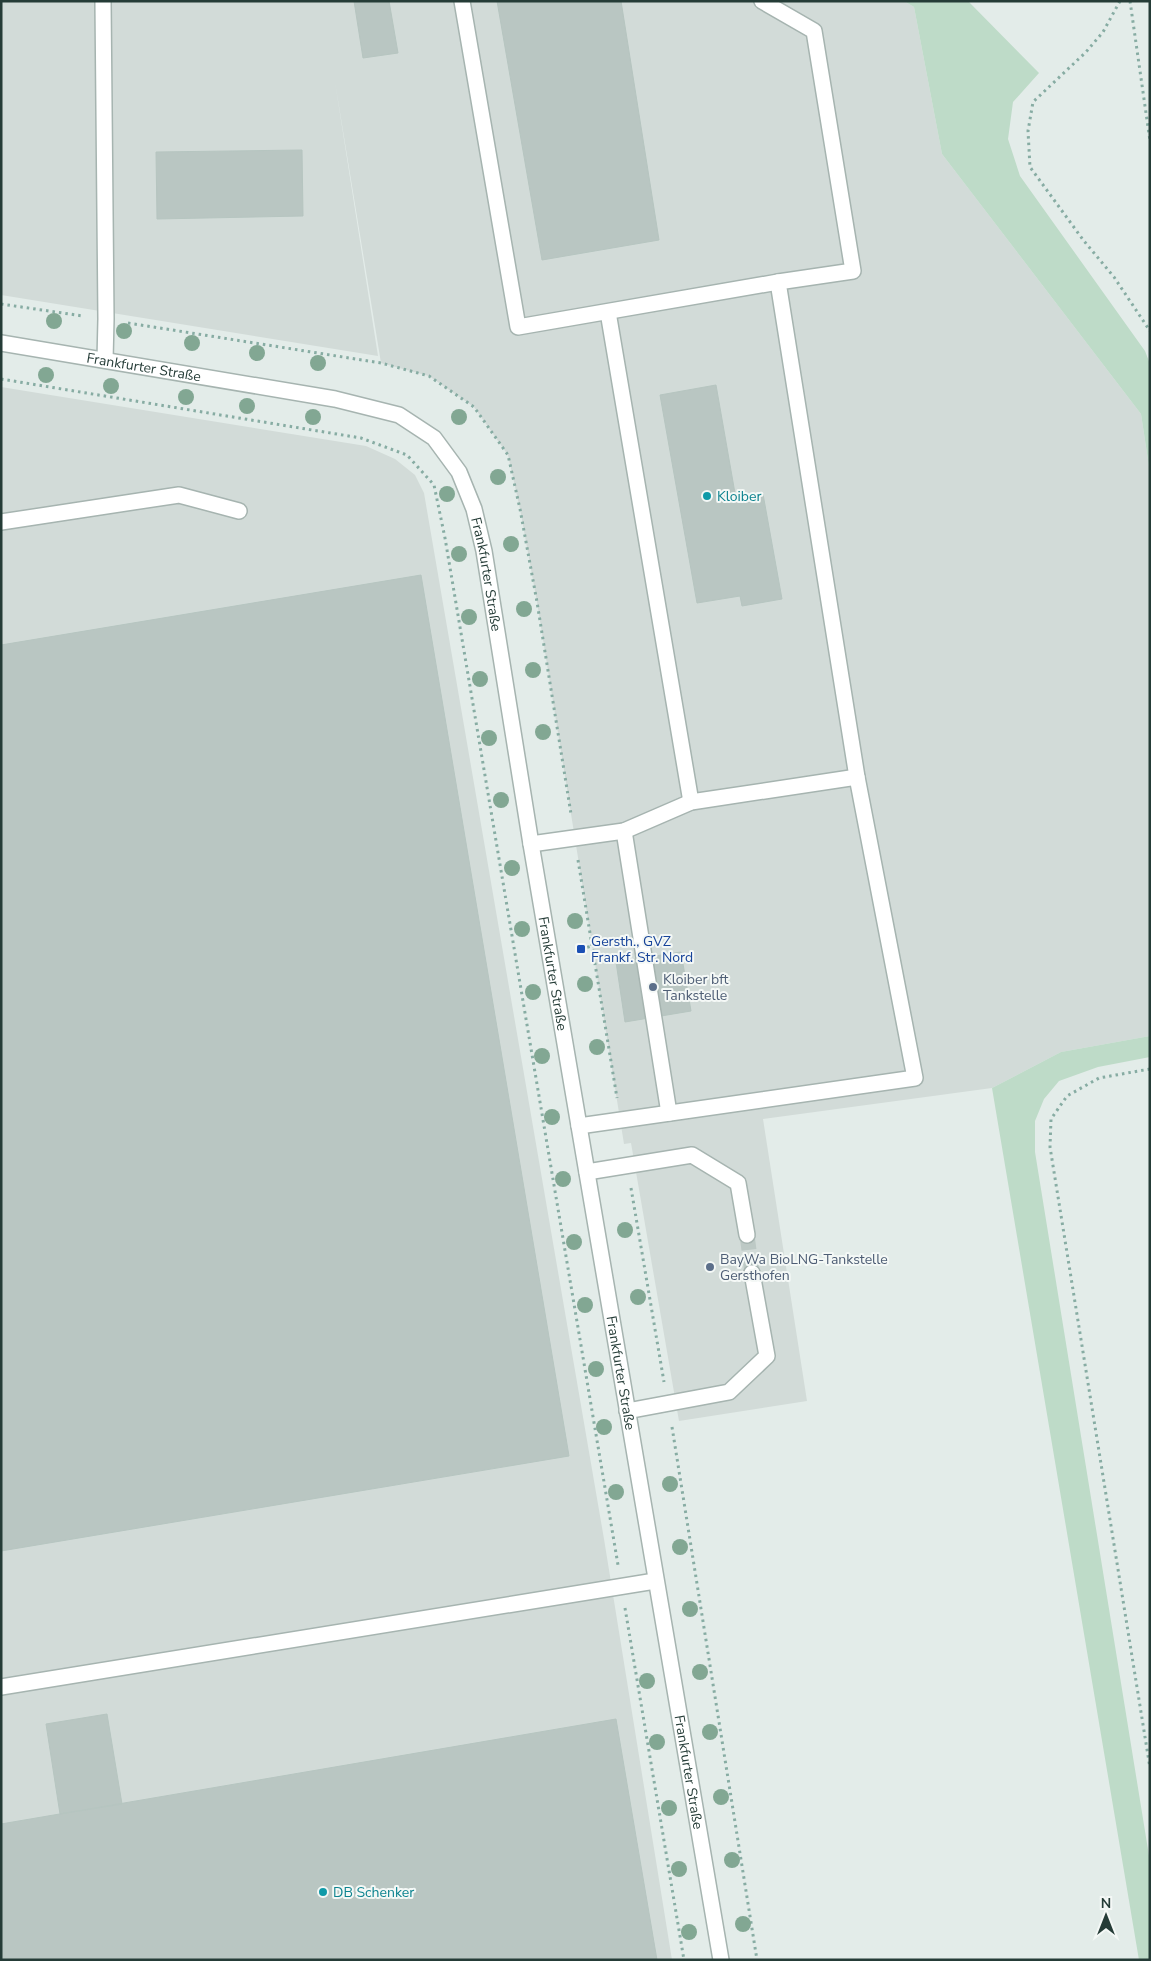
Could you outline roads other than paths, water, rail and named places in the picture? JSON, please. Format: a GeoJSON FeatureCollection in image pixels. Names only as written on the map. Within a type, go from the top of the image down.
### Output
{"type":"FeatureCollection","features":[{"type":"Feature","properties":{"kind":"street"},"geometry":{"type":"LineString","coordinates":[[104,1],[105,360]]}},
{"type":"Feature","properties":{"kind":"street"},"geometry":{"type":"LineString","coordinates":[[462,1],[518,327],[778,282],[853,272],[814,30],[762,1]]}},
{"type":"Feature","properties":{"kind":"street"},"geometry":{"type":"LineString","coordinates":[[579,1126],[915,1078],[858,777],[778,282]]}},
{"type":"Feature","properties":{"kind":"street"},"geometry":{"type":"LineString","coordinates":[[608,312],[691,802]]}},
{"type":"Feature","properties":{"kind":"street","name":"Frankfurter Straße"},"geometry":{"type":"LineString","coordinates":[[1,343],[344,402],[399,415],[434,438],[459,472],[474,509],[484,551],[531,844],[721,1960]]}},
{"type":"Feature","properties":{"kind":"street"},"geometry":{"type":"LineString","coordinates":[[1,522],[179,495],[240,512]]}},
{"type":"Feature","properties":{"kind":"street"},"geometry":{"type":"LineString","coordinates":[[531,844],[624,831],[691,802],[858,777]]}},
{"type":"Feature","properties":{"kind":"street"},"geometry":{"type":"LineString","coordinates":[[624,831],[669,1113]]}},
{"type":"Feature","properties":{"kind":"street"},"geometry":{"type":"LineString","coordinates":[[587,1172],[692,1155],[738,1183],[746,1235]]}},
{"type":"Feature","properties":{"kind":"street"},"geometry":{"type":"LineString","coordinates":[[627,1411],[729,1392],[767,1356],[752,1273]]}},
{"type":"Feature","properties":{"kind":"street"},"geometry":{"type":"LineString","coordinates":[[1,1687],[655,1581]]}},
{"type":"Feature","properties":{"kind":"tunnel"},"geometry":{"type":"LineString","coordinates":[[747,1235],[752,1273]]}},
{"type":"Feature","properties":{"kind":"place","name":"Kloiber"},"geometry":{"type":"Point","coordinates":[707,496]}},
{"type":"Feature","properties":{"kind":"place","name":"Gersth., GVZ Frankf. Str. Nord"},"geometry":{"type":"Point","coordinates":[581,949]}},
{"type":"Feature","properties":{"kind":"place","name":"Kloiber bft Tankstelle"},"geometry":{"type":"Point","coordinates":[653,987]}},
{"type":"Feature","properties":{"kind":"place","name":"BayWa BioLNG-Tankstelle Gersthofen"},"geometry":{"type":"Point","coordinates":[710,1267]}},
{"type":"Feature","properties":{"kind":"place","name":"DB Schenker"},"geometry":{"type":"Point","coordinates":[323,1892]}}]}
